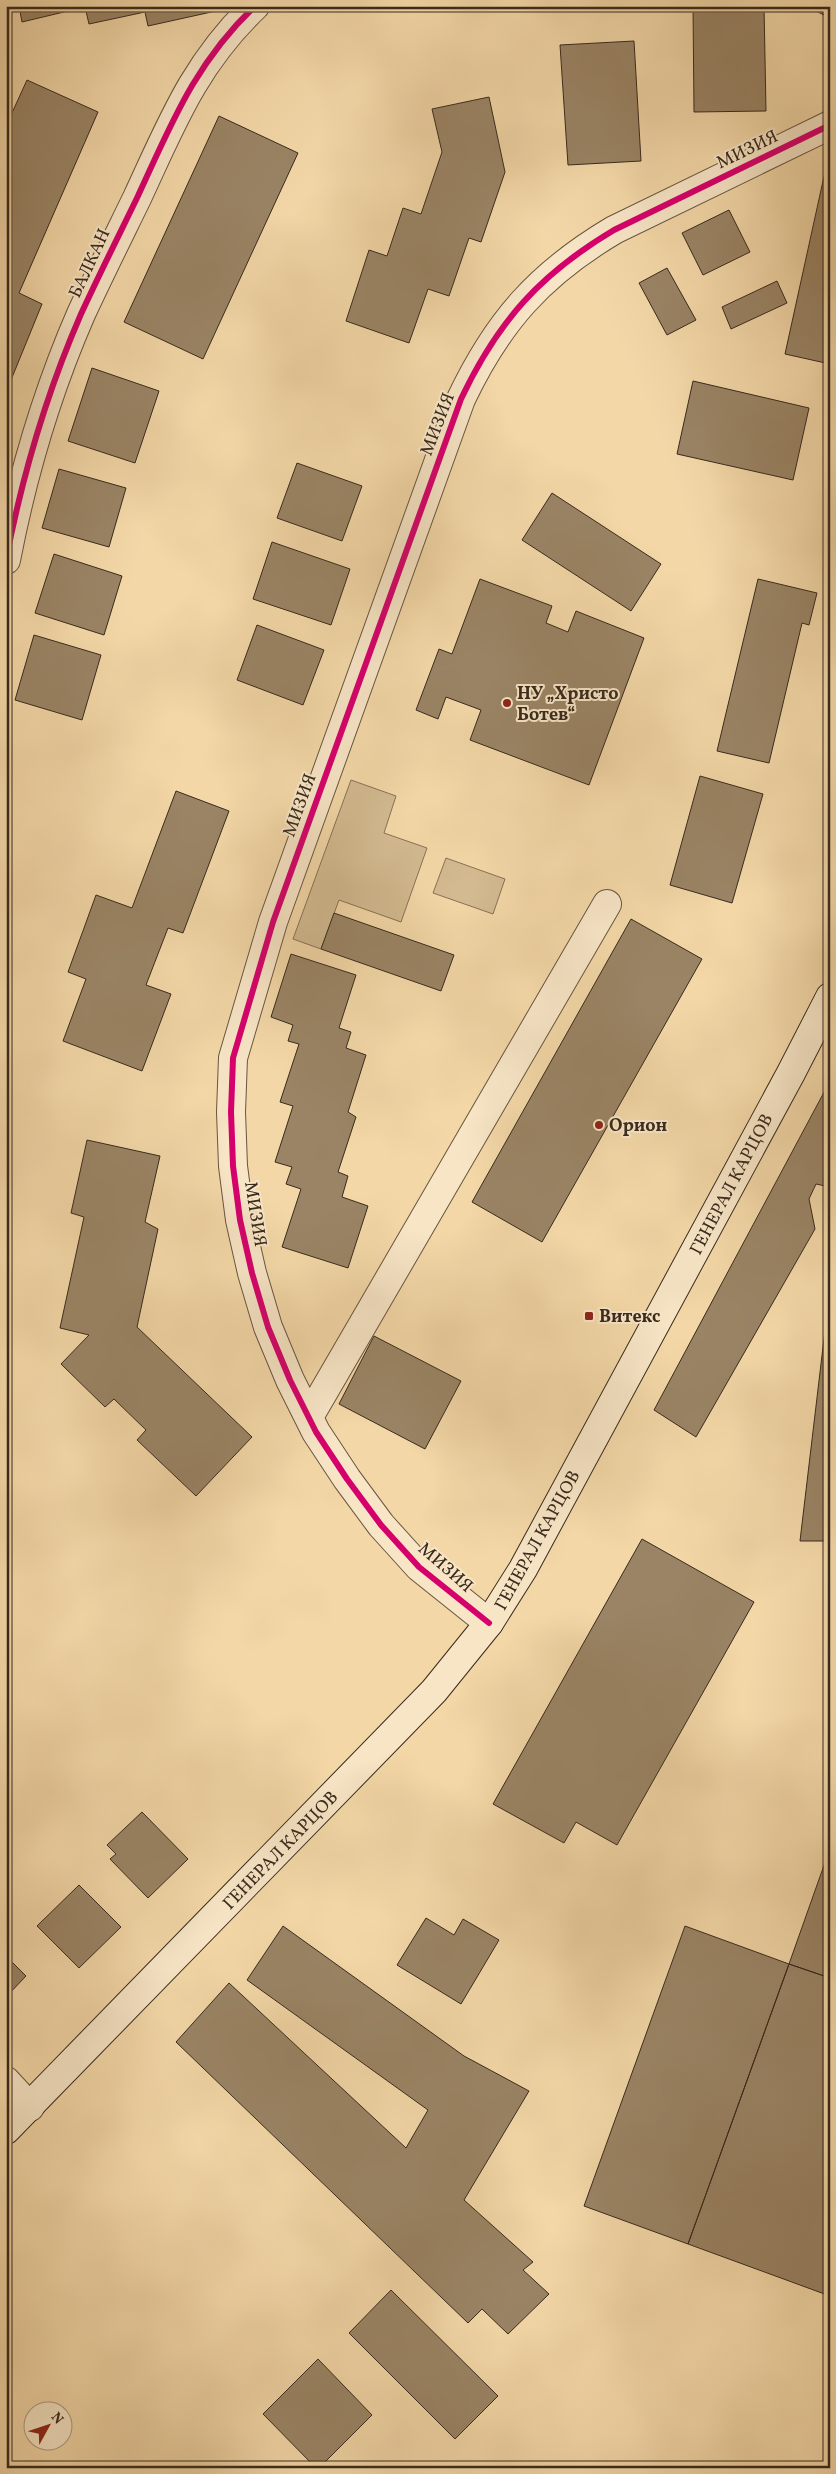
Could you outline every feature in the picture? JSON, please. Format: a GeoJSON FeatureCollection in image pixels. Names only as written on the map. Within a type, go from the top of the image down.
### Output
{"type":"FeatureCollection","features":[{"type":"Feature","properties":{"kind":"street","name":"БАЛКАН"},"geometry":{"type":"LineString","coordinates":[[6,560],[24,482],[41,426],[81,315],[196,76],[234,26],[254,6]]}},
{"type":"Feature","properties":{"kind":"street","name":"МИЗИЯ"},"geometry":{"type":"LineString","coordinates":[[489,1623],[419,1567],[381,1525],[347,1480],[309,1417],[290,1380],[268,1328],[252,1273],[240,1220],[232,1130],[233,1058],[273,922],[461,399],[493,340],[513,312],[536,288],[586,247],[614,230],[830,126]]}},
{"type":"Feature","properties":{"kind":"street"},"geometry":{"type":"LineString","coordinates":[[309,1417],[607,904]]}},
{"type":"Feature","properties":{"kind":"street","name":"ГЕНЕРАЛ КАРЦОВ"},"geometry":{"type":"LineString","coordinates":[[6,2130],[434,1691],[489,1623],[523,1569],[830,997]]}},
{"type":"Feature","properties":{"kind":"street"},"geometry":{"type":"LineString","coordinates":[[6,2081],[30,2106]]}},
{"type":"Feature","properties":{"kind":"shaded area"},"geometry":{"type":"Polygon","coordinates":[[[351,780],[396,796],[384,833],[427,848],[401,922],[339,900],[321,949],[293,939],[351,780]]]}},
{"type":"Feature","properties":{"kind":"shaded area"},"geometry":{"type":"Polygon","coordinates":[[[446,858],[505,879],[493,914],[433,893],[446,858]]]}},
{"type":"Feature","properties":{"kind":"building"},"geometry":{"type":"Polygon","coordinates":[[[19,6],[224,6],[225,9],[148,26],[145,12],[89,24],[85,7],[22,22],[19,6]]]}},
{"type":"Feature","properties":{"kind":"building"},"geometry":{"type":"Polygon","coordinates":[[[693,6],[764,6],[766,111],[694,112],[693,6]]]}},
{"type":"Feature","properties":{"kind":"building"},"geometry":{"type":"Polygon","coordinates":[[[811,6],[830,6],[830,18],[810,8],[811,6]]]}},
{"type":"Feature","properties":{"kind":"building"},"geometry":{"type":"Polygon","coordinates":[[[634,41],[641,161],[568,165],[560,45],[634,41]]]}},
{"type":"Feature","properties":{"kind":"building"},"geometry":{"type":"Polygon","coordinates":[[[27,80],[98,112],[19,293],[42,304],[11,380],[6,379],[6,126],[27,80]]]}},
{"type":"Feature","properties":{"kind":"building"},"geometry":{"type":"Polygon","coordinates":[[[489,97],[505,172],[481,242],[469,238],[449,296],[428,289],[409,343],[346,321],[369,250],[387,256],[403,208],[421,214],[442,152],[432,109],[489,97]]]}},
{"type":"Feature","properties":{"kind":"building"},"geometry":{"type":"Polygon","coordinates":[[[219,116],[298,153],[203,359],[124,322],[219,116]]]}},
{"type":"Feature","properties":{"kind":"building"},"geometry":{"type":"Polygon","coordinates":[[[830,149],[830,364],[785,354],[830,149]]]}},
{"type":"Feature","properties":{"kind":"building"},"geometry":{"type":"Polygon","coordinates":[[[729,210],[750,252],[703,275],[682,233],[729,210]]]}},
{"type":"Feature","properties":{"kind":"building"},"geometry":{"type":"Polygon","coordinates":[[[667,268],[696,320],[667,335],[639,283],[667,268]]]}},
{"type":"Feature","properties":{"kind":"building"},"geometry":{"type":"Polygon","coordinates":[[[777,281],[787,303],[731,329],[722,307],[777,281]]]}},
{"type":"Feature","properties":{"kind":"building"},"geometry":{"type":"Polygon","coordinates":[[[92,368],[159,391],[135,463],[68,441],[92,368]]]}},
{"type":"Feature","properties":{"kind":"building"},"geometry":{"type":"Polygon","coordinates":[[[6,379],[11,380],[6,392],[6,379]]]}},
{"type":"Feature","properties":{"kind":"building"},"geometry":{"type":"Polygon","coordinates":[[[693,381],[809,408],[793,480],[677,454],[693,381]]]}},
{"type":"Feature","properties":{"kind":"building"},"geometry":{"type":"Polygon","coordinates":[[[297,463],[362,486],[342,541],[277,518],[297,463]]]}},
{"type":"Feature","properties":{"kind":"building"},"geometry":{"type":"Polygon","coordinates":[[[59,469],[126,488],[109,547],[42,528],[59,469]]]}},
{"type":"Feature","properties":{"kind":"building"},"geometry":{"type":"Polygon","coordinates":[[[552,493],[661,564],[631,611],[522,540],[552,493]]]}},
{"type":"Feature","properties":{"kind":"building"},"geometry":{"type":"Polygon","coordinates":[[[272,542],[350,569],[331,625],[253,599],[272,542]]]}},
{"type":"Feature","properties":{"kind":"building"},"geometry":{"type":"Polygon","coordinates":[[[54,554],[122,576],[104,635],[35,613],[54,554]]]}},
{"type":"Feature","properties":{"kind":"building"},"geometry":{"type":"Polygon","coordinates":[[[480,579],[552,606],[546,623],[568,632],[576,611],[644,638],[589,785],[470,740],[481,710],[446,697],[438,719],[416,710],[439,649],[452,654],[480,579]]]}},
{"type":"Feature","properties":{"kind":"building"},"geometry":{"type":"Polygon","coordinates":[[[758,579],[817,593],[809,625],[802,623],[769,763],[717,751],[758,579]]]}},
{"type":"Feature","properties":{"kind":"building"},"geometry":{"type":"Polygon","coordinates":[[[257,625],[324,650],[303,705],[237,680],[257,625]]]}},
{"type":"Feature","properties":{"kind":"building"},"geometry":{"type":"Polygon","coordinates":[[[34,635],[101,655],[82,720],[15,700],[34,635]]]}},
{"type":"Feature","properties":{"kind":"building"},"geometry":{"type":"Polygon","coordinates":[[[700,776],[763,794],[732,903],[670,885],[700,776]]]}},
{"type":"Feature","properties":{"kind":"building"},"geometry":{"type":"Polygon","coordinates":[[[176,791],[229,811],[183,933],[168,928],[146,985],[171,994],[142,1071],[63,1041],[86,979],[68,972],[96,895],[132,908],[176,791]]]}},
{"type":"Feature","properties":{"kind":"building"},"geometry":{"type":"Polygon","coordinates":[[[334,913],[454,955],[441,991],[321,949],[334,913]]]}},
{"type":"Feature","properties":{"kind":"building"},"geometry":{"type":"Polygon","coordinates":[[[631,919],[702,959],[542,1242],[472,1202],[631,919]]]}},
{"type":"Feature","properties":{"kind":"building"},"geometry":{"type":"Polygon","coordinates":[[[291,954],[356,975],[339,1028],[351,1032],[346,1048],[366,1055],[348,1112],[356,1117],[338,1172],[348,1176],[342,1197],[368,1206],[348,1268],[282,1247],[301,1189],[286,1184],[292,1167],[275,1162],[293,1106],[280,1102],[299,1044],[288,1041],[293,1025],[271,1017],[291,954]]]}},
{"type":"Feature","properties":{"kind":"building"},"geometry":{"type":"Polygon","coordinates":[[[830,1081],[830,1187],[816,1184],[809,1199],[815,1229],[696,1437],[654,1410],[830,1081]]]}},
{"type":"Feature","properties":{"kind":"building"},"geometry":{"type":"Polygon","coordinates":[[[87,1140],[160,1156],[145,1222],[158,1229],[137,1327],[252,1437],[196,1496],[137,1440],[146,1430],[114,1399],[105,1407],[61,1364],[89,1335],[60,1328],[84,1217],[71,1213],[87,1140]]]}},
{"type":"Feature","properties":{"kind":"building"},"geometry":{"type":"Polygon","coordinates":[[[830,1288],[830,1541],[800,1541],[830,1288]]]}},
{"type":"Feature","properties":{"kind":"building"},"geometry":{"type":"Polygon","coordinates":[[[374,1336],[461,1381],[425,1449],[339,1404],[374,1336]]]}},
{"type":"Feature","properties":{"kind":"building"},"geometry":{"type":"Polygon","coordinates":[[[642,1539],[754,1602],[617,1845],[576,1822],[564,1843],[493,1804],[642,1539]]]}},
{"type":"Feature","properties":{"kind":"building"},"geometry":{"type":"Polygon","coordinates":[[[142,1812],[188,1859],[148,1898],[110,1859],[116,1854],[107,1845],[142,1812]]]}},
{"type":"Feature","properties":{"kind":"building"},"geometry":{"type":"Polygon","coordinates":[[[828,1854],[830,1855],[830,1978],[789,1964],[828,1854]]]}},
{"type":"Feature","properties":{"kind":"building"},"geometry":{"type":"Polygon","coordinates":[[[79,1885],[121,1927],[79,1968],[37,1926],[79,1885]]]}},
{"type":"Feature","properties":{"kind":"building"},"geometry":{"type":"Polygon","coordinates":[[[426,1918],[454,1935],[463,1919],[499,1940],[461,2004],[397,1965],[426,1918]]]}},
{"type":"Feature","properties":{"kind":"building"},"geometry":{"type":"Polygon","coordinates":[[[283,1926],[464,2056],[529,2091],[464,2200],[533,2262],[523,2270],[549,2294],[508,2334],[482,2309],[468,2323],[176,2042],[229,1983],[406,2148],[428,2110],[247,1980],[283,1926]]]}},
{"type":"Feature","properties":{"kind":"building"},"geometry":{"type":"Polygon","coordinates":[[[685,1926],[789,1964],[688,2244],[584,2206],[685,1926]]]}},
{"type":"Feature","properties":{"kind":"building"},"geometry":{"type":"Polygon","coordinates":[[[6,1956],[26,1976],[6,1997],[6,1956]]]}},
{"type":"Feature","properties":{"kind":"building"},"geometry":{"type":"Polygon","coordinates":[[[789,1964],[830,1978],[830,2296],[688,2244],[789,1964]]]}},
{"type":"Feature","properties":{"kind":"building"},"geometry":{"type":"Polygon","coordinates":[[[391,2290],[498,2396],[455,2439],[349,2333],[391,2290]]]}},
{"type":"Feature","properties":{"kind":"building"},"geometry":{"type":"Polygon","coordinates":[[[318,2359],[372,2415],[319,2468],[316,2468],[263,2414],[318,2359]]]}},
{"type":"Feature","properties":{"kind":"cycle path"},"geometry":{"type":"LineString","coordinates":[[6,560],[12,529],[37,435],[57,374],[81,314],[186,96],[216,50],[255,6]]}},
{"type":"Feature","properties":{"kind":"cycle path"},"geometry":{"type":"LineString","coordinates":[[489,1623],[419,1567],[381,1525],[347,1479],[316,1432],[290,1380],[268,1327],[252,1273],[240,1220],[233,1166],[231,1112],[233,1058],[273,922],[461,399],[490,346],[506,323],[543,282],[564,264],[614,230],[830,125]]}},
{"type":"Feature","properties":{"kind":"place","name":"НУ „Христо Ботев“"},"geometry":{"type":"Point","coordinates":[507,703]}},
{"type":"Feature","properties":{"kind":"place","name":"Орион"},"geometry":{"type":"Point","coordinates":[599,1125]}},
{"type":"Feature","properties":{"kind":"place","name":"Витекс"},"geometry":{"type":"Point","coordinates":[589,1316]}}]}
